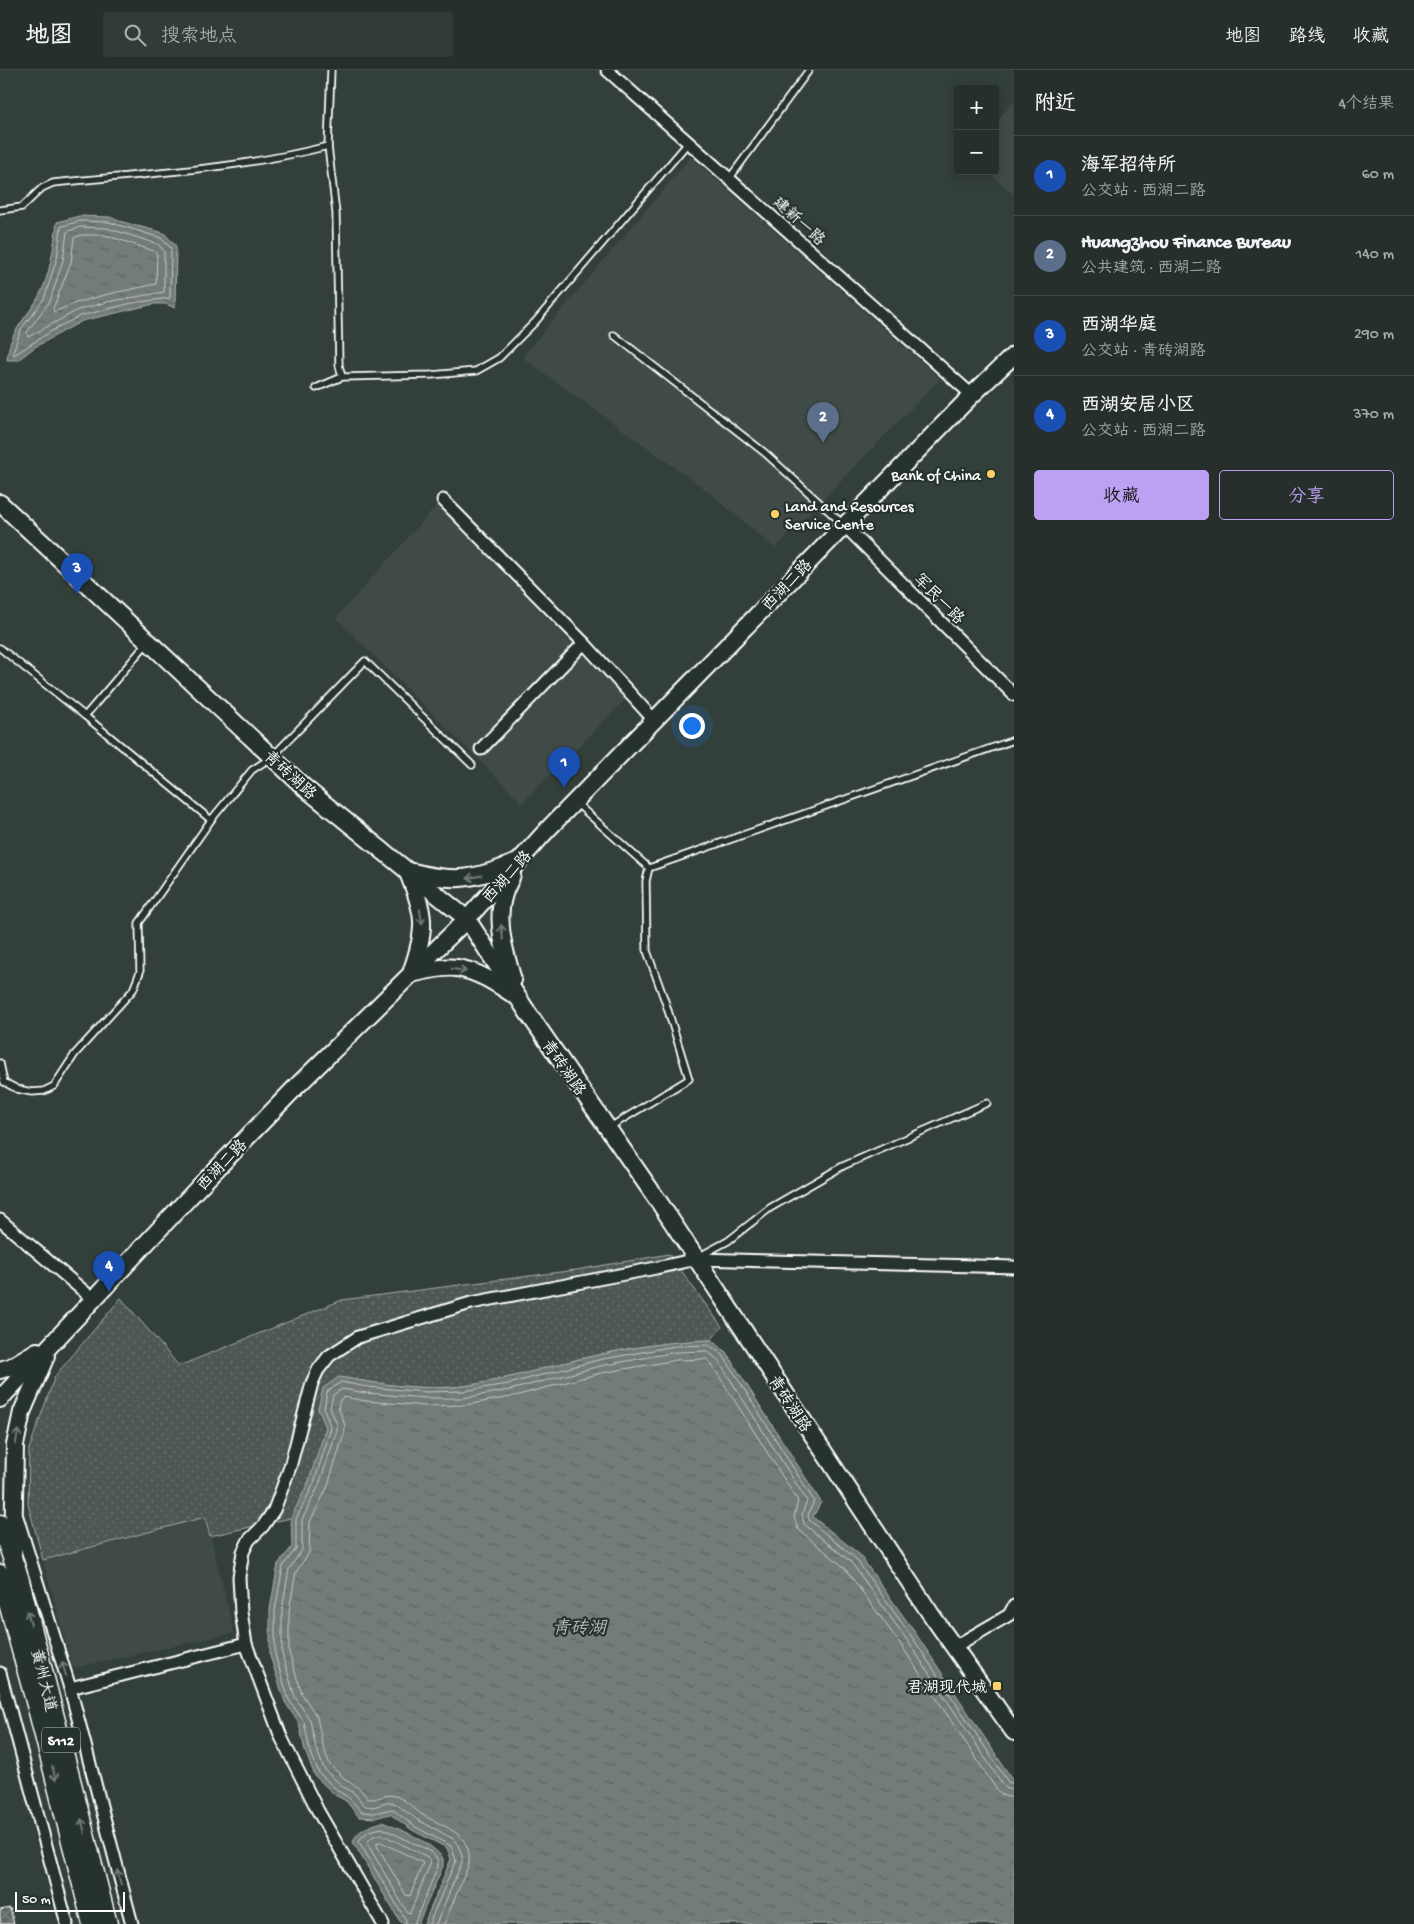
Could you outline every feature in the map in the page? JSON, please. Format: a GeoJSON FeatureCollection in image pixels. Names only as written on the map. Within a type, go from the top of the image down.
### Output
{"type":"FeatureCollection","features":[{"type":"Feature","properties":{"kind":"main road","name":"西湖二路"},"geometry":{"type":"LineString","coordinates":[[0,1399],[289,1093],[467,919],[574,802],[844,525],[1014,355]]}},
{"type":"Feature","properties":{"kind":"main road","name":"青砖湖路"},"geometry":{"type":"LineString","coordinates":[[0,503],[306,788],[467,919],[954,1647],[1014,1732]]}},
{"type":"Feature","properties":{"kind":"main road"},"geometry":{"type":"LineString","coordinates":[[407,870],[434,877],[460,880],[488,874],[519,861]]}},
{"type":"Feature","properties":{"kind":"main road"},"geometry":{"type":"LineString","coordinates":[[518,997],[505,954],[501,923],[504,894],[519,861]]}},
{"type":"Feature","properties":{"kind":"main road"},"geometry":{"type":"LineString","coordinates":[[407,870],[418,897],[423,921],[421,944],[411,974],[458,968],[485,977],[518,997]]}},
{"type":"Feature","properties":{"kind":"main road"},"geometry":{"type":"LineString","coordinates":[[0,1370],[10,1367],[52,1342]]}},
{"type":"Feature","properties":{"kind":"main road"},"geometry":{"type":"LineString","coordinates":[[13,1556],[15,1445],[22,1412],[52,1342]]}},
{"type":"Feature","properties":{"kind":"main road","name":"黄州大道"},"geometry":{"type":"LineString","coordinates":[[0,1524],[13,1556],[108,1924]]}},
{"type":"Feature","properties":{"kind":"main road","name":"黄州大道"},"geometry":{"type":"LineString","coordinates":[[0,1574],[38,1712],[92,1924]]}},
{"type":"Feature","properties":{"kind":"street","name":"建新一路"},"geometry":{"type":"LineString","coordinates":[[607,70],[972,395]]}},
{"type":"Feature","properties":{"kind":"street"},"geometry":{"type":"LineString","coordinates":[[443,500],[584,643],[654,720]]}},
{"type":"Feature","properties":{"kind":"street","name":"军民一路"},"geometry":{"type":"LineString","coordinates":[[844,525],[1014,695]]}},
{"type":"Feature","properties":{"kind":"street"},"geometry":{"type":"LineString","coordinates":[[481,749],[584,643]]}},
{"type":"Feature","properties":{"kind":"street"},"geometry":{"type":"LineString","coordinates":[[0,1220],[93,1299]]}},
{"type":"Feature","properties":{"kind":"street"},"geometry":{"type":"LineString","coordinates":[[383,1924],[318,1811],[281,1737],[246,1644],[241,1612],[239,1577],[243,1552],[248,1540],[274,1510],[290,1467],[312,1383],[318,1370],[329,1356],[358,1337],[472,1303],[696,1259],[1014,1267]]}},
{"type":"Feature","properties":{"kind":"street"},"geometry":{"type":"LineString","coordinates":[[13,1503],[70,1688],[132,1924]]}},
{"type":"Feature","properties":{"kind":"street"},"geometry":{"type":"LineString","coordinates":[[954,1647],[1009,1615],[1014,1606]]}},
{"type":"Feature","properties":{"kind":"street"},"geometry":{"type":"LineString","coordinates":[[70,1688],[246,1644]]}},
{"type":"Feature","properties":{"kind":"street"},"geometry":{"type":"LineString","coordinates":[[0,1672],[67,1924]]}},
{"type":"Feature","properties":{"kind":"lane"},"geometry":{"type":"LineString","coordinates":[[331,70],[328,146],[336,213],[339,365],[342,377]]}},
{"type":"Feature","properties":{"kind":"lane"},"geometry":{"type":"LineString","coordinates":[[730,179],[809,70]]}},
{"type":"Feature","properties":{"kind":"lane"},"geometry":{"type":"LineString","coordinates":[[316,388],[342,377],[431,375],[476,371],[499,358],[535,322],[688,143]]}},
{"type":"Feature","properties":{"kind":"lane"},"geometry":{"type":"LineString","coordinates":[[0,210],[22,207],[42,188],[53,183],[220,166],[295,154],[328,146]]}},
{"type":"Feature","properties":{"kind":"lane"},"geometry":{"type":"LineString","coordinates":[[614,335],[765,453],[844,525]]}},
{"type":"Feature","properties":{"kind":"lane"},"geometry":{"type":"LineString","coordinates":[[85,716],[148,642]]}},
{"type":"Feature","properties":{"kind":"lane"},"geometry":{"type":"LineString","coordinates":[[0,648],[211,820]]}},
{"type":"Feature","properties":{"kind":"lane"},"geometry":{"type":"LineString","coordinates":[[0,1063],[4,1082],[17,1089],[32,1092],[44,1091],[54,1086],[75,1054],[133,990],[140,972],[139,923],[211,820],[252,770],[272,757],[365,661],[472,765]]}},
{"type":"Feature","properties":{"kind":"lane"},"geometry":{"type":"LineString","coordinates":[[649,868],[1014,740]]}},
{"type":"Feature","properties":{"kind":"lane"},"geometry":{"type":"LineString","coordinates":[[574,802],[649,868]]}},
{"type":"Feature","properties":{"kind":"lane"},"geometry":{"type":"LineString","coordinates":[[608,1128],[689,1079],[666,1004],[647,951],[646,881],[649,868]]}},
{"type":"Feature","properties":{"kind":"lane"},"geometry":{"type":"LineString","coordinates":[[696,1259],[728,1241],[770,1208],[843,1166],[987,1103]]}},
{"type":"Feature","properties":{"kind":"shaded area"},"geometry":{"type":"Polygon","coordinates":[[[1014,102],[1014,195],[992,175],[999,175],[999,118],[1014,102]]]}},
{"type":"Feature","properties":{"kind":"shaded area"},"geometry":{"type":"Polygon","coordinates":[[[691,157],[940,379],[775,548],[706,490],[522,357],[691,157]]]}},
{"type":"Feature","properties":{"kind":"shaded area"},"geometry":{"type":"Polygon","coordinates":[[[437,505],[626,699],[522,803],[336,618],[437,505]]]}},
{"type":"Feature","properties":{"kind":"shaded area"},"geometry":{"type":"Polygon","coordinates":[[[669,1254],[722,1327],[711,1340],[668,1343],[626,1349],[498,1380],[464,1386],[418,1387],[339,1377],[318,1409],[327,1427],[309,1481],[291,1518],[210,1536],[205,1517],[43,1560],[28,1504],[29,1449],[55,1376],[121,1298],[179,1366],[342,1300],[576,1270],[669,1254]]]}},
{"type":"Feature","properties":{"kind":"shaded area"},"geometry":{"type":"Polygon","coordinates":[[[206,1517],[234,1633],[73,1668],[43,1560],[206,1517]]]}},
{"type":"Feature","properties":{"kind":"water"},"geometry":{"type":"Polygon","coordinates":[[[79,216],[110,217],[164,233],[176,246],[175,308],[166,304],[154,304],[82,321],[35,347],[18,360],[7,360],[8,350],[14,334],[38,298],[46,280],[57,222],[79,216]]]}},
{"type":"Feature","properties":{"kind":"water","name":"青砖湖"},"geometry":{"type":"Polygon","coordinates":[[[711,1340],[726,1352],[821,1502],[813,1517],[859,1554],[916,1634],[1014,1782],[1014,1924],[424,1924],[451,1859],[447,1848],[412,1830],[390,1814],[375,1818],[359,1817],[346,1801],[335,1795],[315,1776],[305,1751],[299,1724],[285,1702],[270,1656],[270,1609],[278,1564],[292,1547],[291,1518],[309,1481],[326,1427],[318,1409],[323,1388],[339,1377],[418,1387],[464,1386],[498,1380],[626,1349],[668,1343],[711,1340]]]}},
{"type":"Feature","properties":{"kind":"water"},"geometry":{"type":"Polygon","coordinates":[[[382,1822],[423,1841],[443,1858],[443,1866],[418,1924],[403,1924],[399,1920],[353,1842],[361,1831],[382,1822]]]}},
{"type":"Feature","properties":{"kind":"building"},"geometry":{"type":"Polygon","coordinates":[[[10,1908],[14,1924],[0,1924],[0,1910],[10,1908]]]}},
{"type":"Feature","properties":{"kind":"place","name":"Huangzhou Finance Bureau"},"geometry":{"type":"Point","coordinates":[823,443]}},
{"type":"Feature","properties":{"kind":"place","name":"Bank of China"},"geometry":{"type":"Point","coordinates":[991,474]}},
{"type":"Feature","properties":{"kind":"place","name":"Land and Resources Service Cente"},"geometry":{"type":"Point","coordinates":[775,514]}},
{"type":"Feature","properties":{"kind":"place","name":"西湖华庭"},"geometry":{"type":"Point","coordinates":[77,594]}},
{"type":"Feature","properties":{"kind":"place","name":"海军招待所"},"geometry":{"type":"Point","coordinates":[564,788]}},
{"type":"Feature","properties":{"kind":"place","name":"西湖安居小区"},"geometry":{"type":"Point","coordinates":[109,1292]}},
{"type":"Feature","properties":{"kind":"place","name":"君湖现代城"},"geometry":{"type":"Point","coordinates":[997,1686]}}]}
